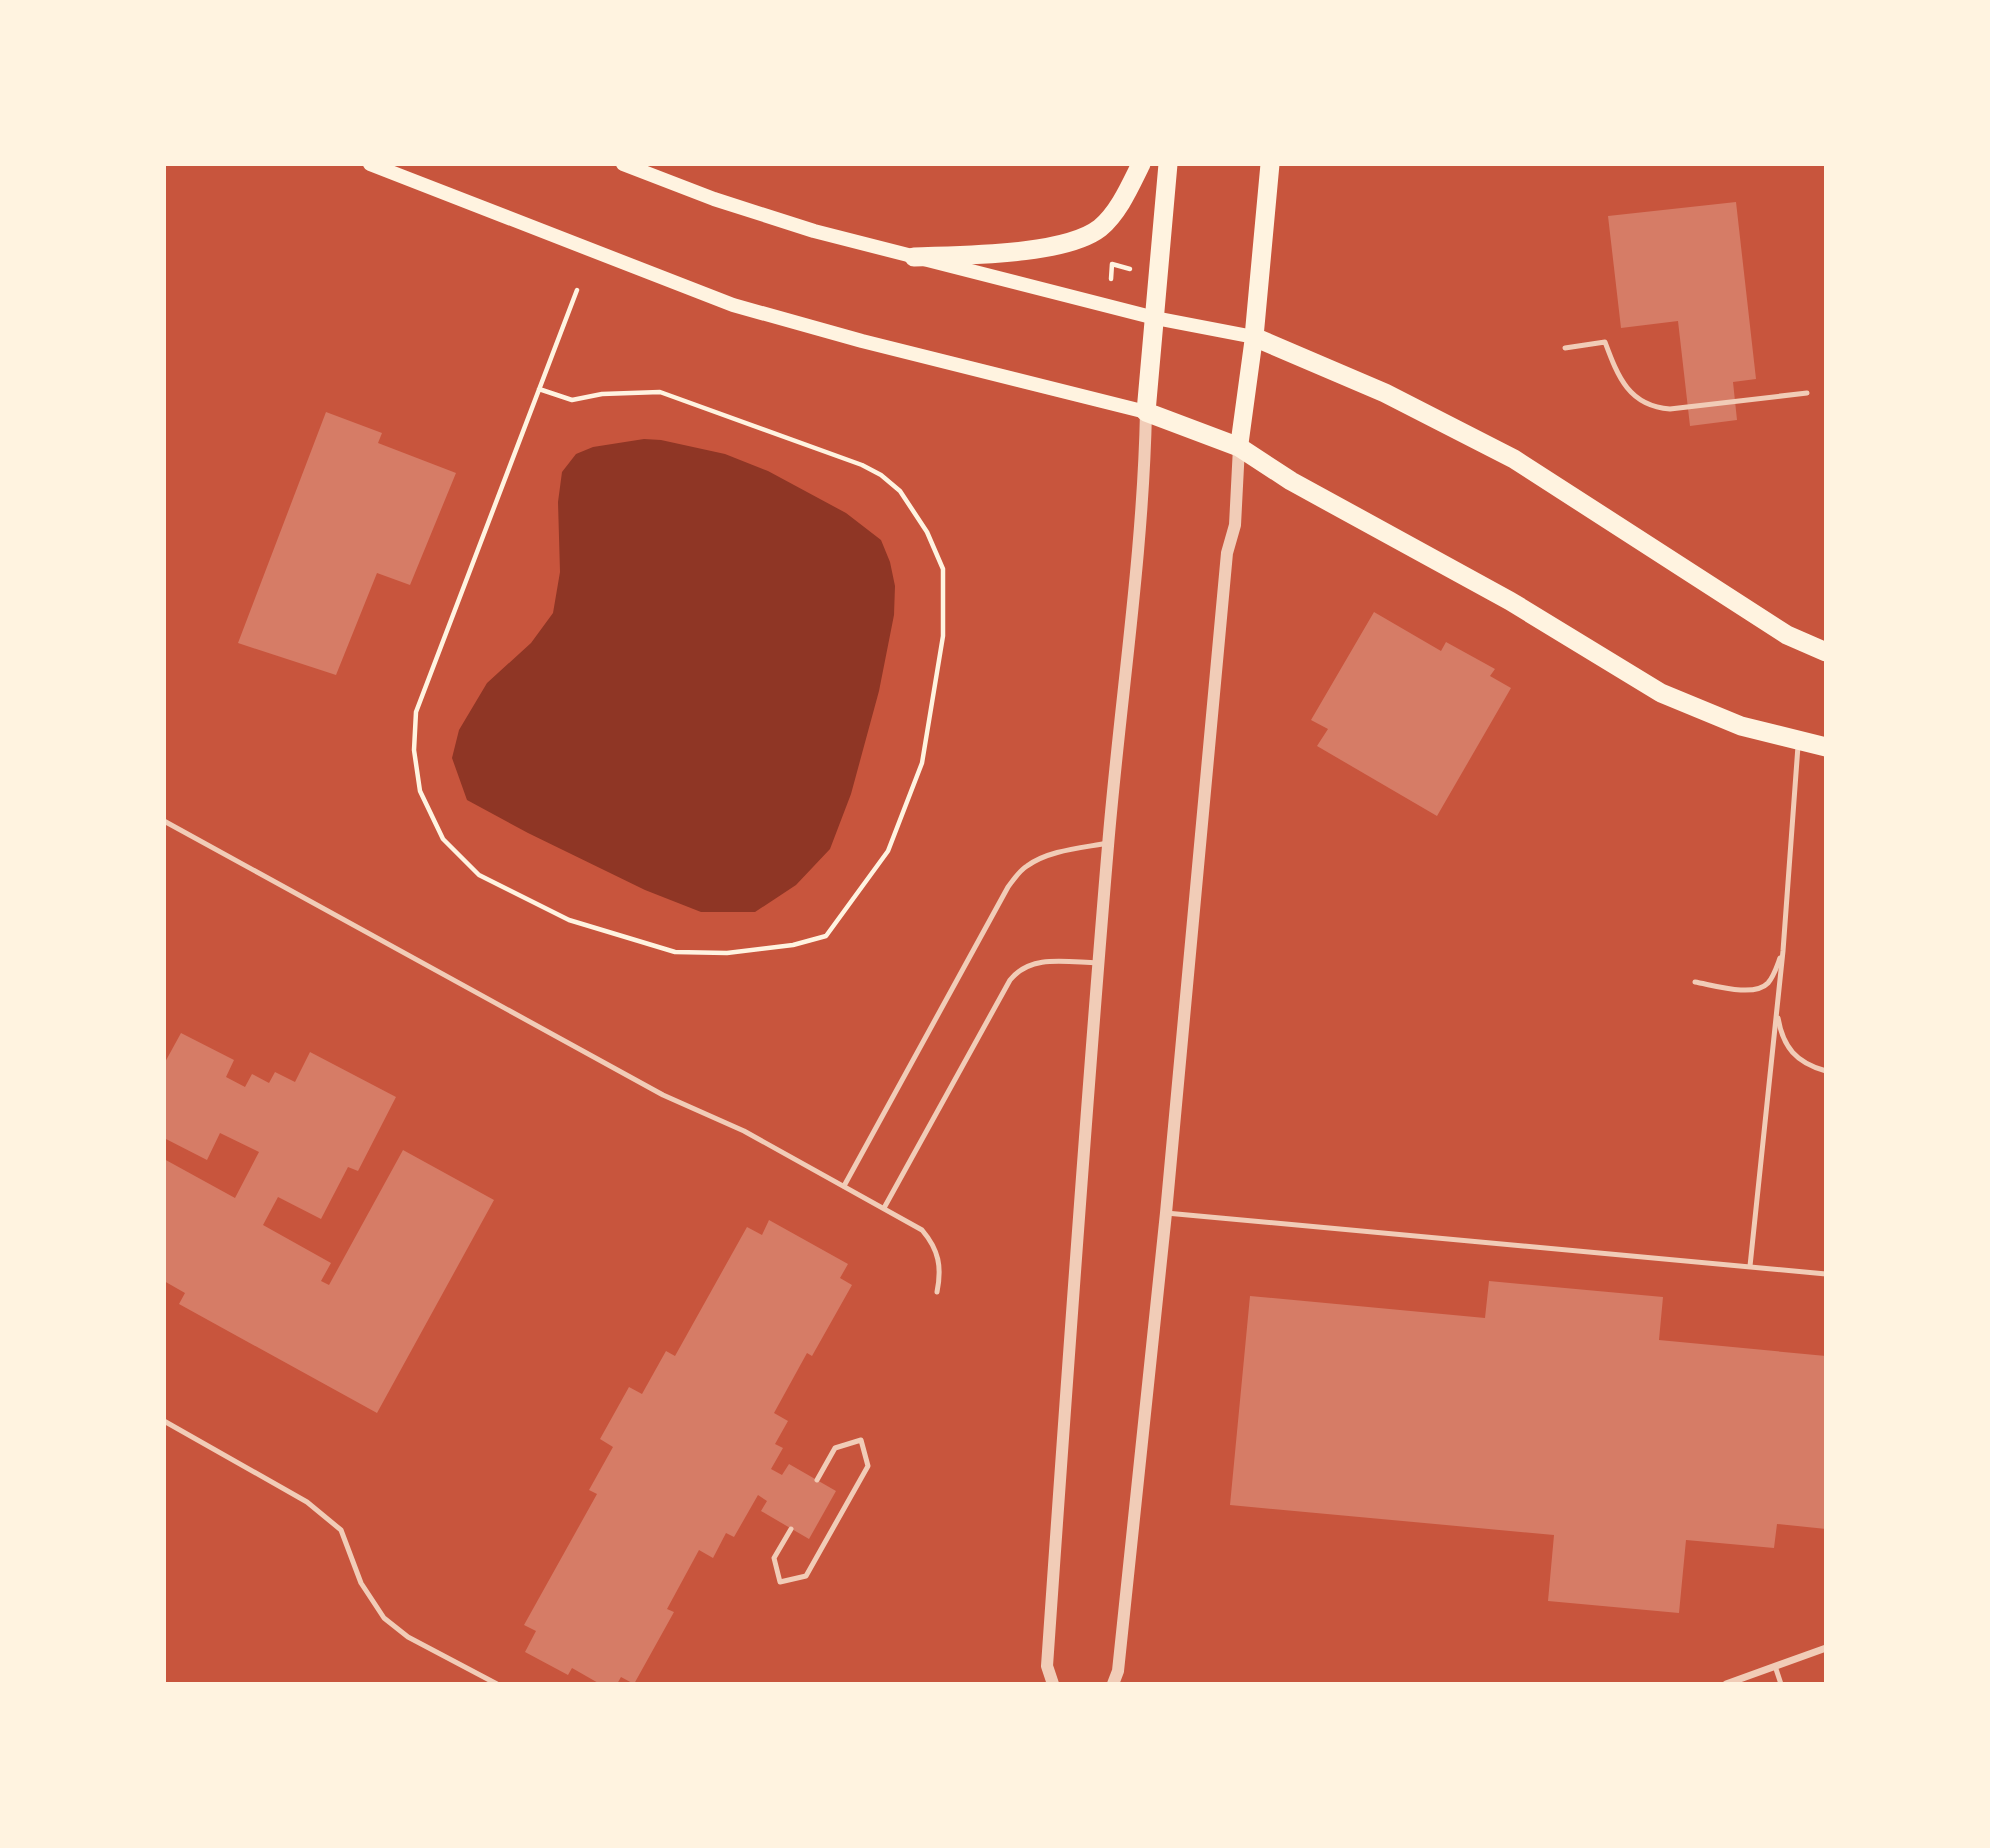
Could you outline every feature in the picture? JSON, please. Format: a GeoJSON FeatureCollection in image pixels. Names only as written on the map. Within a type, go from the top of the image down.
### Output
{"type":"FeatureCollection","features":[{"type":"Feature","properties":{"kind":"highway"},"geometry":{"type":"LineString","coordinates":[[914,257],[1004,253],[1062,244],[1099,228],[1122,201],[1141,164]]}},
{"type":"Feature","properties":{"kind":"highway"},"geometry":{"type":"LineString","coordinates":[[1168,164],[1146,412],[1238,447],[1291,481],[1510,601],[1661,693],[1741,726],[1825,747]]}},
{"type":"Feature","properties":{"kind":"highway"},"geometry":{"type":"LineString","coordinates":[[1270,164],[1254,337],[1385,393],[1514,459],[1787,635],[1825,652]]}},
{"type":"Feature","properties":{"kind":"main road"},"geometry":{"type":"LineString","coordinates":[[370,164],[733,305],[862,341],[1146,412]]}},
{"type":"Feature","properties":{"kind":"main road"},"geometry":{"type":"LineString","coordinates":[[623,164],[714,199],[814,232],[1155,318],[1254,337],[1238,447]]}},
{"type":"Feature","properties":{"kind":"street"},"geometry":{"type":"LineString","coordinates":[[1053,1684],[1047,1666],[1078,1216],[1108,843],[1144,485],[1146,412]]}},
{"type":"Feature","properties":{"kind":"street"},"geometry":{"type":"LineString","coordinates":[[1112,1684],[1118,1671],[1166,1213],[1227,553],[1235,525],[1238,447]]}},
{"type":"Feature","properties":{"kind":"street"},"geometry":{"type":"LineString","coordinates":[[1726,1684],[1825,1648]]}},
{"type":"Feature","properties":{"kind":"lane"},"geometry":{"type":"LineString","coordinates":[[1565,348],[1605,342],[1618,376],[1633,395],[1650,406],[1660,408],[1807,393]]}},
{"type":"Feature","properties":{"kind":"lane"},"geometry":{"type":"LineString","coordinates":[[1750,1266],[1783,951],[1798,739]]}},
{"type":"Feature","properties":{"kind":"lane"},"geometry":{"type":"LineString","coordinates":[[164,821],[663,1096],[744,1131],[922,1230],[936,1249],[940,1270],[937,1292]]}},
{"type":"Feature","properties":{"kind":"lane"},"geometry":{"type":"LineString","coordinates":[[844,1185],[1018,873],[1039,859],[1108,843]]}},
{"type":"Feature","properties":{"kind":"lane"},"geometry":{"type":"LineString","coordinates":[[1695,982],[1755,990],[1768,983],[1783,951]]}},
{"type":"Feature","properties":{"kind":"lane"},"geometry":{"type":"LineString","coordinates":[[884,1208],[1018,970],[1044,961],[1099,964]]}},
{"type":"Feature","properties":{"kind":"lane"},"geometry":{"type":"LineString","coordinates":[[1776,1011],[1781,1036],[1790,1049],[1801,1060],[1825,1072]]}},
{"type":"Feature","properties":{"kind":"lane"},"geometry":{"type":"LineString","coordinates":[[1166,1213],[1825,1274]]}},
{"type":"Feature","properties":{"kind":"lane"},"geometry":{"type":"LineString","coordinates":[[164,1421],[306,1502],[341,1530],[361,1583],[384,1618],[408,1637],[497,1684]]}},
{"type":"Feature","properties":{"kind":"lane"},"geometry":{"type":"LineString","coordinates":[[791,1529],[774,1558],[780,1582],[806,1576],[868,1466],[861,1440],[835,1448],[817,1480]]}},
{"type":"Feature","properties":{"kind":"lane"},"geometry":{"type":"LineString","coordinates":[[1775,1666],[1781,1684]]}},
{"type":"Feature","properties":{"kind":"path"},"geometry":{"type":"LineString","coordinates":[[1111,282],[1112,264],[1134,270]]}},
{"type":"Feature","properties":{"kind":"path"},"geometry":{"type":"LineString","coordinates":[[539,389],[572,400],[602,394],[660,392],[862,465],[881,475],[900,491],[926,532],[943,569],[943,636],[922,763],[888,851],[826,936],[793,945],[727,953],[675,952],[569,920],[479,875],[443,839],[420,791],[414,750],[416,712],[539,389],[577,290]]}},
{"type":"Feature","properties":{"kind":"shaded area"},"geometry":{"type":"Polygon","coordinates":[[[644,439],[661,440],[725,454],[768,471],[846,513],[881,540],[890,562],[895,586],[894,615],[879,691],[851,794],[830,849],[796,885],[755,912],[701,912],[645,890],[528,833],[467,800],[452,758],[459,730],[487,683],[531,643],[553,613],[560,572],[558,502],[562,472],[576,454],[593,447],[644,439]]]}},
{"type":"Feature","properties":{"kind":"building"},"geometry":{"type":"Polygon","coordinates":[[[1736,202],[1756,379],[1733,382],[1737,420],[1690,426],[1678,321],[1621,328],[1608,216],[1736,202]]]}},
{"type":"Feature","properties":{"kind":"building"},"geometry":{"type":"Polygon","coordinates":[[[326,412],[382,433],[378,443],[456,473],[410,585],[377,573],[336,675],[238,643],[326,412]]]}},
{"type":"Feature","properties":{"kind":"building"},"geometry":{"type":"Polygon","coordinates":[[[1374,612],[1441,651],[1446,642],[1495,669],[1490,676],[1511,688],[1437,816],[1317,746],[1328,729],[1311,720],[1374,612]]]}},
{"type":"Feature","properties":{"kind":"building"},"geometry":{"type":"Polygon","coordinates":[[[181,1033],[234,1060],[226,1077],[245,1087],[252,1074],[269,1083],[275,1072],[295,1082],[310,1052],[396,1097],[358,1171],[348,1167],[321,1219],[278,1197],[263,1225],[331,1263],[321,1281],[329,1285],[403,1150],[494,1200],[377,1413],[179,1304],[185,1293],[164,1281],[164,1159],[235,1198],[259,1152],[220,1133],[207,1160],[164,1138],[164,1064],[181,1033]]]}},
{"type":"Feature","properties":{"kind":"building"},"geometry":{"type":"Polygon","coordinates":[[[769,1220],[848,1264],[840,1278],[852,1285],[812,1356],[807,1353],[774,1413],[788,1421],[775,1444],[783,1448],[771,1469],[782,1475],[789,1464],[836,1491],[809,1539],[761,1511],[767,1501],[758,1495],[734,1537],[726,1533],[713,1558],[699,1550],[667,1609],[674,1612],[634,1684],[621,1677],[617,1684],[600,1684],[572,1668],[568,1675],[525,1652],[536,1631],[524,1625],[597,1494],[589,1490],[613,1447],[600,1439],[629,1387],[642,1394],[666,1351],[675,1356],[747,1227],[762,1235],[769,1220]]]}},
{"type":"Feature","properties":{"kind":"building"},"geometry":{"type":"Polygon","coordinates":[[[1489,1281],[1663,1297],[1659,1340],[1826,1356],[1826,1529],[1777,1524],[1774,1548],[1686,1540],[1679,1613],[1548,1601],[1554,1535],[1230,1505],[1250,1296],[1485,1318],[1489,1281]]]}}]}
